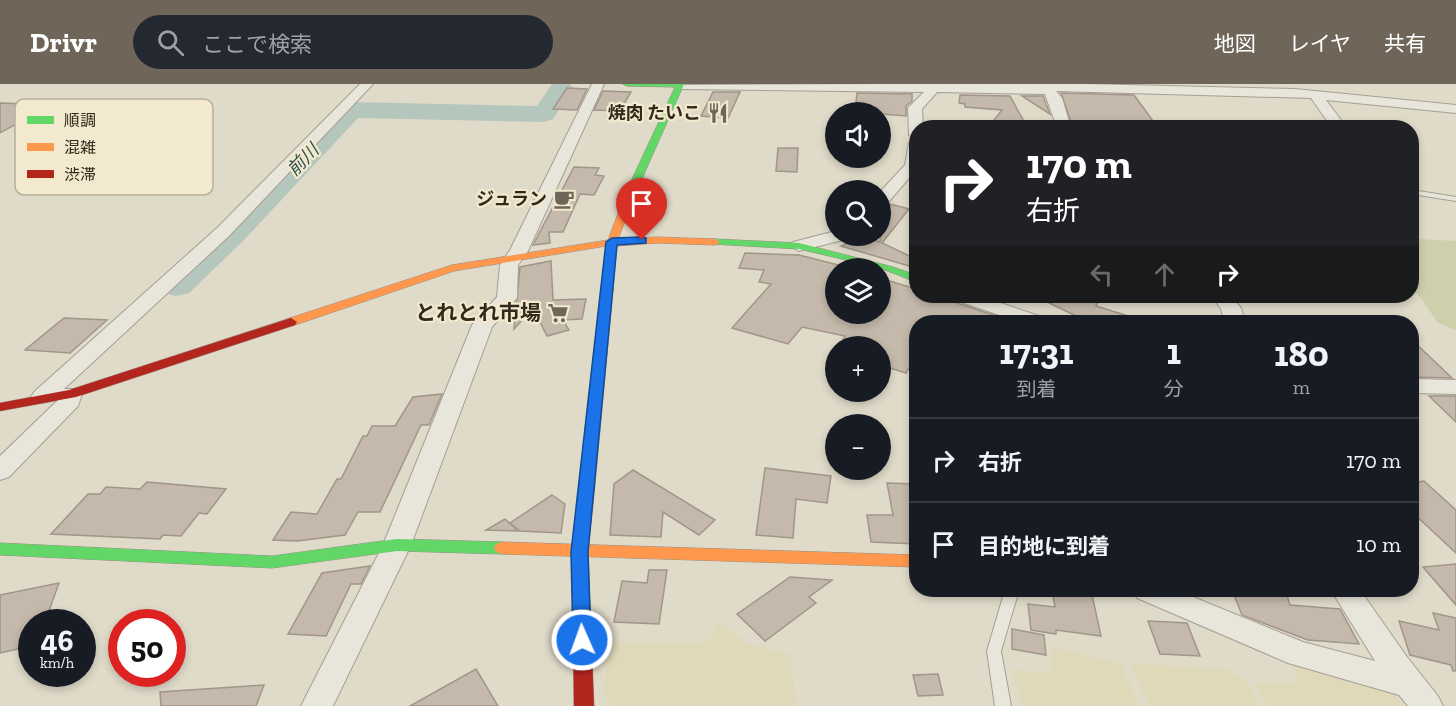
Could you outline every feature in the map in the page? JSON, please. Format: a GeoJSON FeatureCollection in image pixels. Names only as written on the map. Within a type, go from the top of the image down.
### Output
{"type":"FeatureCollection","features":[{"type":"Feature","properties":{"kind":"street"},"geometry":{"type":"LineString","coordinates":[[42,397],[223,232],[367,84]]}},
{"type":"Feature","properties":{"kind":"street"},"geometry":{"type":"LineString","coordinates":[[317,706],[397,545],[482,325],[507,298],[508,268],[598,84]]}},
{"type":"Feature","properties":{"kind":"street"},"geometry":{"type":"LineString","coordinates":[[627,84],[931,88],[1051,87],[1315,95],[1456,109]]}},
{"type":"Feature","properties":{"kind":"street"},"geometry":{"type":"LineString","coordinates":[[584,706],[580,552],[612,242],[641,166],[679,84]]}},
{"type":"Feature","properties":{"kind":"street"},"geometry":{"type":"LineString","coordinates":[[1051,87],[1062,120]]}},
{"type":"Feature","properties":{"kind":"street"},"geometry":{"type":"LineString","coordinates":[[915,120],[915,108],[930,95],[931,88]]}},
{"type":"Feature","properties":{"kind":"street"},"geometry":{"type":"LineString","coordinates":[[1315,95],[1334,120]]}},
{"type":"Feature","properties":{"kind":"street"},"geometry":{"type":"LineString","coordinates":[[891,190],[909,169]]}},
{"type":"Feature","properties":{"kind":"street"},"geometry":{"type":"LineString","coordinates":[[799,246],[825,239]]}},
{"type":"Feature","properties":{"kind":"street"},"geometry":{"type":"LineString","coordinates":[[0,407],[42,397],[71,394],[305,319],[452,268],[612,242],[657,240],[799,246],[889,269],[909,276]]}},
{"type":"Feature","properties":{"kind":"street"},"geometry":{"type":"LineString","coordinates":[[982,303],[1018,315]]}},
{"type":"Feature","properties":{"kind":"street"},"geometry":{"type":"LineString","coordinates":[[1419,386],[1456,387]]}},
{"type":"Feature","properties":{"kind":"street"},"geometry":{"type":"LineString","coordinates":[[0,471],[70,401],[71,394]]}},
{"type":"Feature","properties":{"kind":"street"},"geometry":{"type":"LineString","coordinates":[[0,549],[272,562],[397,545],[909,561]]}},
{"type":"Feature","properties":{"kind":"street"},"geometry":{"type":"LineString","coordinates":[[1163,597],[1299,654],[1418,695]]}},
{"type":"Feature","properties":{"kind":"street"},"geometry":{"type":"LineString","coordinates":[[1350,597],[1418,695]]}},
{"type":"Feature","properties":{"kind":"lane"},"geometry":{"type":"LineString","coordinates":[[1419,193],[1456,199]]}},
{"type":"Feature","properties":{"kind":"lane"},"geometry":{"type":"LineString","coordinates":[[1003,706],[994,651],[1010,597]]}},
{"type":"Feature","properties":{"kind":"shaded area"},"geometry":{"type":"Polygon","coordinates":[[[720,622],[748,644],[791,655],[796,706],[610,706],[604,691],[609,643],[706,643],[720,622]]]}},
{"type":"Feature","properties":{"kind":"shaded area"},"geometry":{"type":"Polygon","coordinates":[[[1051,647],[1121,664],[1140,706],[1023,706],[1012,670],[1051,672],[1051,647]]]}},
{"type":"Feature","properties":{"kind":"shaded area"},"geometry":{"type":"Polygon","coordinates":[[[1288,656],[1393,692],[1403,706],[1266,706],[1253,683],[1298,683],[1288,656]]]}},
{"type":"Feature","properties":{"kind":"shaded area"},"geometry":{"type":"Polygon","coordinates":[[[1129,663],[1230,670],[1247,683],[1259,706],[1149,706],[1129,663]]]}},
{"type":"Feature","properties":{"kind":"green space"},"geometry":{"type":"Polygon","coordinates":[[[1419,239],[1456,241],[1456,330],[1438,323],[1419,296],[1419,239]]]}},
{"type":"Feature","properties":{"kind":"building"},"geometry":{"type":"Polygon","coordinates":[[[567,88],[587,89],[577,110],[553,109],[567,88]]]}},
{"type":"Feature","properties":{"kind":"building"},"geometry":{"type":"Polygon","coordinates":[[[603,91],[631,92],[620,111],[594,110],[603,91]]]}},
{"type":"Feature","properties":{"kind":"building"},"geometry":{"type":"Polygon","coordinates":[[[713,92],[740,92],[728,118],[701,116],[713,92]]]}},
{"type":"Feature","properties":{"kind":"building"},"geometry":{"type":"Polygon","coordinates":[[[857,93],[912,94],[912,101],[906,106],[906,116],[891,115],[891,102],[856,102],[857,93]]]}},
{"type":"Feature","properties":{"kind":"building"},"geometry":{"type":"Polygon","coordinates":[[[1061,93],[1134,95],[1152,120],[1070,120],[1061,93]]]}},
{"type":"Feature","properties":{"kind":"building"},"geometry":{"type":"Polygon","coordinates":[[[960,95],[1010,96],[1023,120],[994,120],[1002,110],[965,107],[965,104],[959,103],[960,95]]]}},
{"type":"Feature","properties":{"kind":"building"},"geometry":{"type":"Polygon","coordinates":[[[1022,96],[1043,96],[1050,114],[1022,96]]]}},
{"type":"Feature","properties":{"kind":"building"},"geometry":{"type":"Polygon","coordinates":[[[0,103],[15,104],[15,125],[0,133],[0,103]]]}},
{"type":"Feature","properties":{"kind":"building"},"geometry":{"type":"Polygon","coordinates":[[[778,148],[798,148],[797,172],[776,171],[778,148]]]}},
{"type":"Feature","properties":{"kind":"building"},"geometry":{"type":"Polygon","coordinates":[[[574,167],[599,168],[595,175],[604,176],[594,195],[580,194],[563,232],[549,232],[550,243],[533,245],[574,167]]]}},
{"type":"Feature","properties":{"kind":"building"},"geometry":{"type":"Polygon","coordinates":[[[891,204],[909,209],[891,232],[891,204]]]}},
{"type":"Feature","properties":{"kind":"building"},"geometry":{"type":"Polygon","coordinates":[[[841,246],[888,246],[909,256],[909,266],[891,261],[891,258],[882,258],[841,246]]]}},
{"type":"Feature","properties":{"kind":"building"},"geometry":{"type":"Polygon","coordinates":[[[745,253],[799,255],[825,262],[825,324],[891,324],[891,281],[909,287],[909,303],[957,303],[993,315],[909,315],[909,368],[906,373],[891,368],[891,336],[845,336],[802,327],[788,344],[732,328],[771,284],[759,282],[764,270],[739,268],[745,253]]]}},
{"type":"Feature","properties":{"kind":"building"},"geometry":{"type":"Polygon","coordinates":[[[551,261],[553,300],[586,299],[582,319],[563,320],[569,330],[547,336],[533,308],[514,329],[520,267],[551,261]]]}},
{"type":"Feature","properties":{"kind":"building"},"geometry":{"type":"Polygon","coordinates":[[[1049,303],[1098,303],[1096,306],[1125,315],[1074,315],[1049,303]]]}},
{"type":"Feature","properties":{"kind":"building"},"geometry":{"type":"Polygon","coordinates":[[[64,318],[107,320],[70,353],[25,350],[64,318]]]}},
{"type":"Feature","properties":{"kind":"building"},"geometry":{"type":"Polygon","coordinates":[[[1419,347],[1452,378],[1419,377],[1419,347]]]}},
{"type":"Feature","properties":{"kind":"building"},"geometry":{"type":"Polygon","coordinates":[[[442,394],[429,425],[421,425],[380,512],[358,512],[345,535],[297,541],[273,540],[291,512],[317,514],[337,479],[341,479],[363,436],[367,436],[372,426],[395,426],[413,397],[442,394]]]}},
{"type":"Feature","properties":{"kind":"building"},"geometry":{"type":"Polygon","coordinates":[[[1429,396],[1456,396],[1456,422],[1429,396]]]}},
{"type":"Feature","properties":{"kind":"building"},"geometry":{"type":"Polygon","coordinates":[[[765,468],[825,475],[825,480],[830,480],[827,503],[796,499],[793,538],[756,535],[765,468]]]}},
{"type":"Feature","properties":{"kind":"building"},"geometry":{"type":"Polygon","coordinates":[[[633,470],[715,520],[699,535],[663,512],[661,537],[610,535],[614,484],[633,470]]]}},
{"type":"Feature","properties":{"kind":"building"},"geometry":{"type":"Polygon","coordinates":[[[1424,481],[1456,510],[1456,553],[1419,519],[1419,482],[1424,481]]]}},
{"type":"Feature","properties":{"kind":"building"},"geometry":{"type":"Polygon","coordinates":[[[147,482],[226,489],[207,514],[199,513],[181,536],[163,535],[160,539],[51,534],[88,494],[100,494],[106,487],[140,489],[147,482]]]}},
{"type":"Feature","properties":{"kind":"building"},"geometry":{"type":"Polygon","coordinates":[[[887,483],[909,484],[909,544],[871,542],[867,515],[893,515],[887,483]]]}},
{"type":"Feature","properties":{"kind":"building"},"geometry":{"type":"Polygon","coordinates":[[[552,495],[565,504],[561,533],[520,531],[510,523],[552,495]]]}},
{"type":"Feature","properties":{"kind":"building"},"geometry":{"type":"Polygon","coordinates":[[[505,519],[518,531],[486,530],[505,519]]]}},
{"type":"Feature","properties":{"kind":"building"},"geometry":{"type":"Polygon","coordinates":[[[1456,564],[1456,605],[1423,567],[1456,564]]]}},
{"type":"Feature","properties":{"kind":"building"},"geometry":{"type":"Polygon","coordinates":[[[370,566],[361,584],[351,584],[326,636],[288,634],[322,573],[370,566]]]}},
{"type":"Feature","properties":{"kind":"building"},"geometry":{"type":"Polygon","coordinates":[[[649,570],[667,570],[659,624],[614,622],[622,581],[647,583],[649,570]]]}},
{"type":"Feature","properties":{"kind":"building"},"geometry":{"type":"Polygon","coordinates":[[[790,577],[832,580],[809,597],[816,603],[765,641],[737,614],[790,577]]]}},
{"type":"Feature","properties":{"kind":"building"},"geometry":{"type":"Polygon","coordinates":[[[59,583],[50,609],[18,609],[18,649],[0,653],[0,595],[59,583]]]}},
{"type":"Feature","properties":{"kind":"building"},"geometry":{"type":"Polygon","coordinates":[[[1053,597],[1093,597],[1101,636],[1056,630],[1056,634],[1031,630],[1028,604],[1055,607],[1053,597]]]}},
{"type":"Feature","properties":{"kind":"building"},"geometry":{"type":"Polygon","coordinates":[[[1235,597],[1287,597],[1290,605],[1340,609],[1359,644],[1308,640],[1242,615],[1235,597]]]}},
{"type":"Feature","properties":{"kind":"building"},"geometry":{"type":"Polygon","coordinates":[[[1433,613],[1456,618],[1456,671],[1453,671],[1451,665],[1410,655],[1399,621],[1439,630],[1433,613]]]}},
{"type":"Feature","properties":{"kind":"building"},"geometry":{"type":"Polygon","coordinates":[[[1148,621],[1187,623],[1200,656],[1160,654],[1148,621]]]}},
{"type":"Feature","properties":{"kind":"building"},"geometry":{"type":"Polygon","coordinates":[[[1012,629],[1044,635],[1046,655],[1012,649],[1012,629]]]}},
{"type":"Feature","properties":{"kind":"building"},"geometry":{"type":"Polygon","coordinates":[[[476,669],[498,706],[410,706],[476,669]]]}},
{"type":"Feature","properties":{"kind":"building"},"geometry":{"type":"Polygon","coordinates":[[[938,674],[943,695],[918,696],[913,675],[938,674]]]}},
{"type":"Feature","properties":{"kind":"building"},"geometry":{"type":"Polygon","coordinates":[[[264,685],[256,706],[161,706],[160,692],[264,685]]]}},
{"type":"Feature","properties":{"kind":"waterway","name":"前川"},"geometry":{"type":"LineString","coordinates":[[176,285],[233,233],[351,110],[544,114],[561,89]]}},
{"type":"Feature","properties":{"kind":"traffic: fast"},"geometry":{"type":"LineString","coordinates":[[627,84],[679,85]]}},
{"type":"Feature","properties":{"kind":"traffic: fast"},"geometry":{"type":"LineString","coordinates":[[632,190],[680,84]]}},
{"type":"Feature","properties":{"kind":"traffic: fast"},"geometry":{"type":"LineString","coordinates":[[715,242],[799,246],[889,269],[909,276]]}},
{"type":"Feature","properties":{"kind":"traffic: fast"},"geometry":{"type":"LineString","coordinates":[[0,549],[272,562],[397,545],[502,548]]}},
{"type":"Feature","properties":{"kind":"traffic: slow"},"geometry":{"type":"LineString","coordinates":[[587,484],[612,242],[632,190]]}},
{"type":"Feature","properties":{"kind":"traffic: slow"},"geometry":{"type":"LineString","coordinates":[[291,322],[452,268],[593,244],[657,240],[715,242]]}},
{"type":"Feature","properties":{"kind":"traffic: slow"},"geometry":{"type":"LineString","coordinates":[[502,548],[909,561]]}},
{"type":"Feature","properties":{"kind":"traffic: jam"},"geometry":{"type":"LineString","coordinates":[[0,407],[71,394],[291,322]]}},
{"type":"Feature","properties":{"kind":"traffic: jam"},"geometry":{"type":"LineString","coordinates":[[584,706],[580,552],[587,484]]}},
{"type":"Feature","properties":{"kind":"place","name":"焼肉 たいこ"},"geometry":{"type":"Point","coordinates":[718,113]}},
{"type":"Feature","properties":{"kind":"place","name":"ジュラン"},"geometry":{"type":"Point","coordinates":[564,199]}},
{"type":"Feature","properties":{"kind":"place","name":"とれとれ市場"},"geometry":{"type":"Point","coordinates":[558,313]}},
{"type":"Feature","properties":{"kind":"route"},"geometry":{"type":"LineString","coordinates":[[582,640],[580,552],[612,242],[642,240]]}}]}
